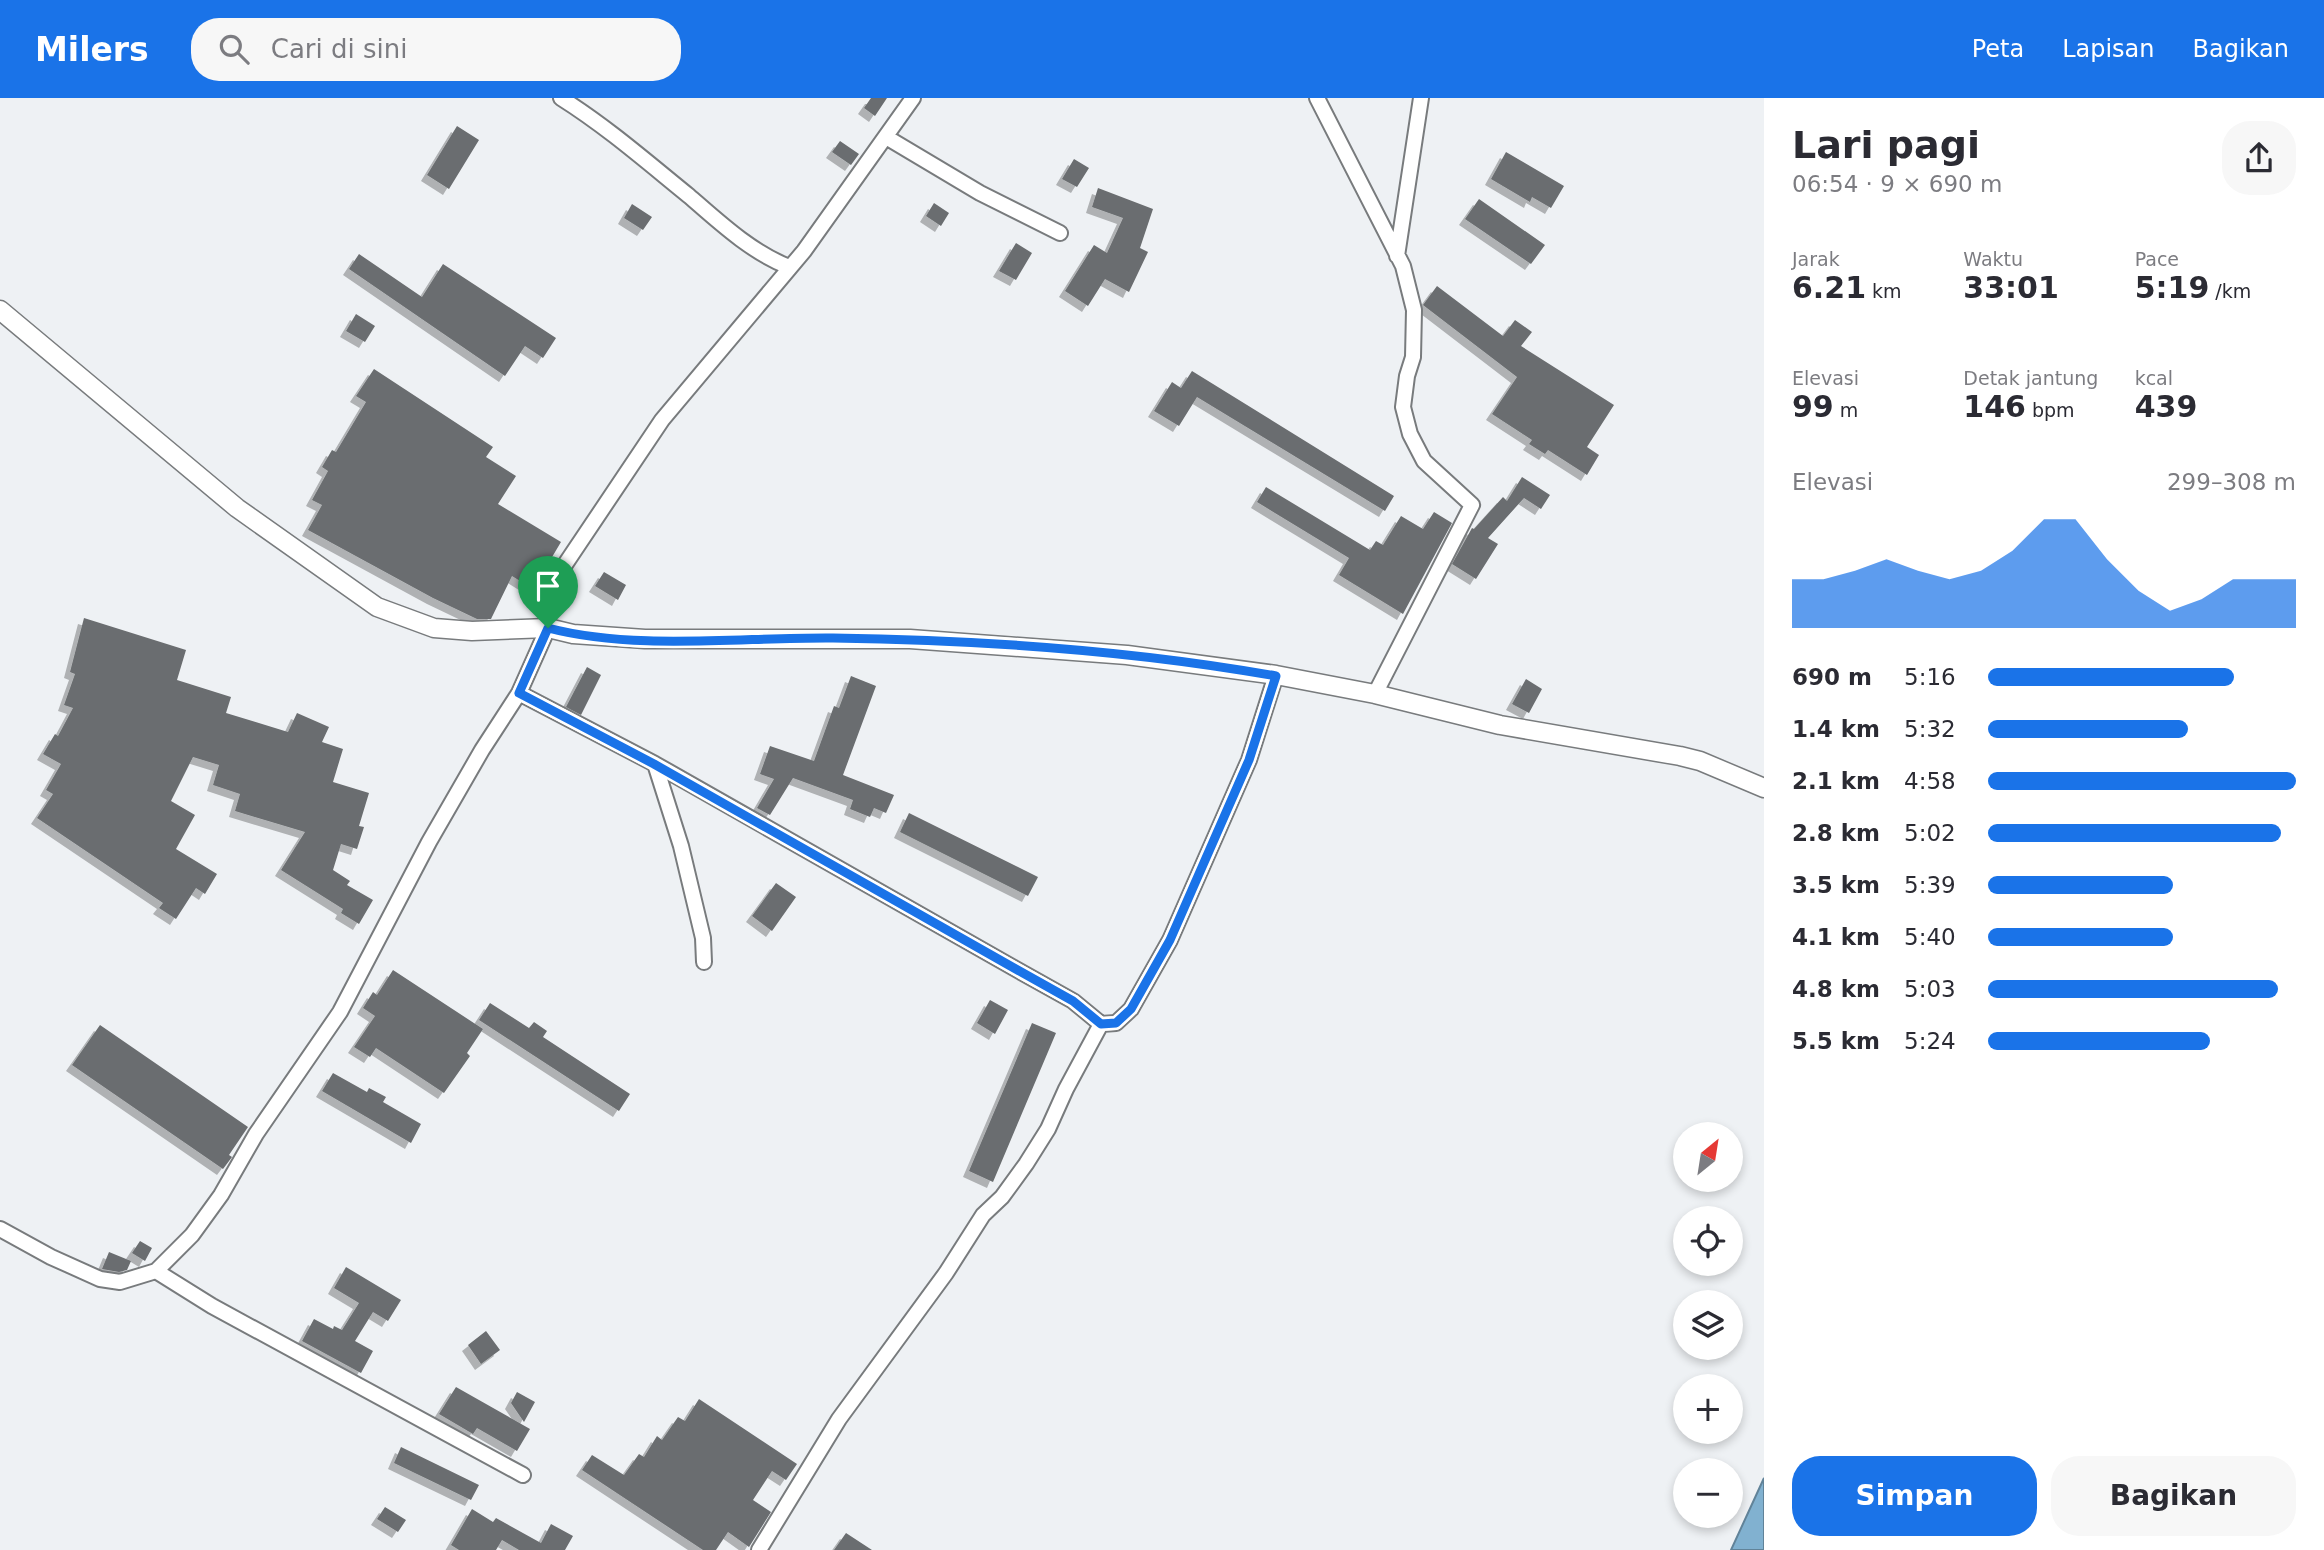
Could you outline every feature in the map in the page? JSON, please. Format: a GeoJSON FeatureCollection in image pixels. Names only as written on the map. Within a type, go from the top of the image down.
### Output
{"type":"FeatureCollection","features":[{"type":"Feature","properties":{"kind":"street"},"geometry":{"type":"LineString","coordinates":[[561,98],[601,124],[727,228],[774,261],[789,267]]}},
{"type":"Feature","properties":{"kind":"street"},"geometry":{"type":"LineString","coordinates":[[0,1228],[51,1257],[110,1282],[120,1282],[156,1271],[192,1235],[221,1195],[256,1134],[340,1012],[417,863],[482,750],[519,693],[548,628],[548,598],[558,575],[638,452],[692,382],[837,208],[913,98]]}},
{"type":"Feature","properties":{"kind":"street"},"geometry":{"type":"LineString","coordinates":[[1317,98],[1403,266],[1414,310],[1413,357],[1403,407],[1410,434],[1424,461],[1472,505],[1375,694]]}},
{"type":"Feature","properties":{"kind":"street"},"geometry":{"type":"LineString","coordinates":[[1397,256],[1421,98]]}},
{"type":"Feature","properties":{"kind":"street"},"geometry":{"type":"LineString","coordinates":[[887,137],[980,193],[1060,233]]}},
{"type":"Feature","properties":{"kind":"street"},"geometry":{"type":"LineString","coordinates":[[0,310],[237,508],[377,607],[435,628],[472,631],[548,628],[573,634],[645,639],[874,638],[993,643],[1127,655],[1276,676],[1375,694],[1500,725],[1700,761],[1764,788]]}},
{"type":"Feature","properties":{"kind":"street"},"geometry":{"type":"LineString","coordinates":[[519,693],[654,764],[1073,1001],[1101,1024],[1116,1023],[1131,1009],[1170,940],[1249,760],[1276,676]]}},
{"type":"Feature","properties":{"kind":"street"},"geometry":{"type":"LineString","coordinates":[[654,764],[681,846],[703,939],[704,962]]}},
{"type":"Feature","properties":{"kind":"street"},"geometry":{"type":"LineString","coordinates":[[759,1550],[839,1419],[946,1273],[983,1215],[1002,1197],[1026,1164],[1048,1129],[1101,1024]]}},
{"type":"Feature","properties":{"kind":"street"},"geometry":{"type":"LineString","coordinates":[[156,1271],[212,1306],[523,1475]]}},
{"type":"Feature","properties":{"kind":"water"},"geometry":{"type":"Polygon","coordinates":[[[1764,1478],[1764,1550],[1731,1550],[1764,1478]]]}},
{"type":"Feature","properties":{"kind":"building"},"geometry":{"type":"Polygon","coordinates":[[[871,98],[887,98],[875,116],[864,108],[871,98]]]}},
{"type":"Feature","properties":{"kind":"building"},"geometry":{"type":"Polygon","coordinates":[[[457,126],[479,140],[449,189],[427,175],[457,126]]]}},
{"type":"Feature","properties":{"kind":"building"},"geometry":{"type":"Polygon","coordinates":[[[840,141],[859,154],[851,165],[832,152],[840,141]]]}},
{"type":"Feature","properties":{"kind":"building"},"geometry":{"type":"Polygon","coordinates":[[[1506,152],[1564,186],[1551,208],[1532,197],[1530,202],[1491,179],[1506,152]]]}},
{"type":"Feature","properties":{"kind":"building"},"geometry":{"type":"Polygon","coordinates":[[[1074,159],[1089,168],[1077,187],[1062,179],[1074,159]]]}},
{"type":"Feature","properties":{"kind":"building"},"geometry":{"type":"Polygon","coordinates":[[[1098,188],[1153,209],[1140,248],[1148,252],[1129,292],[1105,279],[1088,306],[1065,291],[1094,245],[1107,253],[1123,218],[1092,207],[1098,188]]]}},
{"type":"Feature","properties":{"kind":"building"},"geometry":{"type":"Polygon","coordinates":[[[1479,199],[1545,245],[1531,264],[1465,219],[1479,199]]]}},
{"type":"Feature","properties":{"kind":"building"},"geometry":{"type":"Polygon","coordinates":[[[934,203],[949,213],[941,226],[926,216],[934,203]]]}},
{"type":"Feature","properties":{"kind":"building"},"geometry":{"type":"Polygon","coordinates":[[[632,204],[652,217],[643,230],[624,218],[632,204]]]}},
{"type":"Feature","properties":{"kind":"building"},"geometry":{"type":"Polygon","coordinates":[[[1016,243],[1032,253],[1016,280],[999,271],[1016,243]]]}},
{"type":"Feature","properties":{"kind":"building"},"geometry":{"type":"Polygon","coordinates":[[[359,254],[422,297],[443,264],[556,338],[543,358],[525,346],[505,376],[349,269],[359,254]]]}},
{"type":"Feature","properties":{"kind":"building"},"geometry":{"type":"Polygon","coordinates":[[[1437,286],[1503,336],[1515,320],[1532,332],[1521,346],[1614,405],[1587,447],[1599,455],[1587,475],[1548,450],[1545,454],[1529,444],[1532,440],[1492,414],[1517,377],[1423,305],[1437,286]]]}},
{"type":"Feature","properties":{"kind":"building"},"geometry":{"type":"Polygon","coordinates":[[[356,314],[375,326],[365,342],[346,331],[356,314]]]}},
{"type":"Feature","properties":{"kind":"building"},"geometry":{"type":"Polygon","coordinates":[[[374,369],[493,447],[486,457],[516,476],[498,504],[561,542],[533,589],[512,576],[491,619],[477,619],[433,598],[308,530],[322,505],[312,500],[328,471],[322,467],[332,450],[336,452],[366,402],[356,396],[374,369]]]}},
{"type":"Feature","properties":{"kind":"building"},"geometry":{"type":"Polygon","coordinates":[[[1192,371],[1394,496],[1385,511],[1197,397],[1179,426],[1154,411],[1172,382],[1181,388],[1192,371]]]}},
{"type":"Feature","properties":{"kind":"building"},"geometry":{"type":"Polygon","coordinates":[[[1522,477],[1550,495],[1541,509],[1524,498],[1488,538],[1498,544],[1476,579],[1452,564],[1472,528],[1474,529],[1503,497],[1507,501],[1522,477]]]}},
{"type":"Feature","properties":{"kind":"building"},"geometry":{"type":"Polygon","coordinates":[[[1266,487],[1370,550],[1376,541],[1383,545],[1401,516],[1423,529],[1434,512],[1452,523],[1403,614],[1339,575],[1349,558],[1257,502],[1266,487]]]}},
{"type":"Feature","properties":{"kind":"building"},"geometry":{"type":"Polygon","coordinates":[[[604,572],[626,585],[618,600],[595,586],[604,572]]]}},
{"type":"Feature","properties":{"kind":"building"},"geometry":{"type":"Polygon","coordinates":[[[84,618],[186,650],[177,680],[231,697],[226,713],[288,732],[297,713],[329,727],[322,742],[343,749],[333,782],[369,793],[359,826],[364,827],[357,849],[341,844],[333,870],[350,881],[347,885],[373,900],[359,924],[341,913],[343,909],[281,870],[305,832],[235,811],[240,794],[213,785],[219,765],[193,757],[171,801],[195,815],[176,849],[217,874],[205,894],[196,888],[176,919],[159,908],[163,903],[37,818],[53,794],[46,790],[61,764],[43,754],[55,734],[58,736],[73,708],[64,705],[75,674],[70,672],[84,618]]]}},
{"type":"Feature","properties":{"kind":"building"},"geometry":{"type":"Polygon","coordinates":[[[587,667],[601,675],[581,715],[566,707],[587,667]]]}},
{"type":"Feature","properties":{"kind":"building"},"geometry":{"type":"Polygon","coordinates":[[[851,676],[876,686],[843,775],[894,795],[886,813],[874,808],[870,817],[850,809],[853,800],[793,778],[770,815],[757,808],[774,779],[760,774],[770,746],[814,761],[834,706],[839,708],[851,676]]]}},
{"type":"Feature","properties":{"kind":"building"},"geometry":{"type":"Polygon","coordinates":[[[1526,679],[1542,689],[1529,713],[1512,704],[1526,679]]]}},
{"type":"Feature","properties":{"kind":"building"},"geometry":{"type":"Polygon","coordinates":[[[909,813],[1038,877],[1028,896],[900,832],[909,813]]]}},
{"type":"Feature","properties":{"kind":"building"},"geometry":{"type":"Polygon","coordinates":[[[776,883],[796,897],[772,931],[752,916],[776,883]]]}},
{"type":"Feature","properties":{"kind":"building"},"geometry":{"type":"Polygon","coordinates":[[[393,970],[483,1029],[467,1053],[470,1056],[444,1093],[376,1048],[370,1057],[354,1047],[375,1016],[363,1008],[373,992],[377,995],[393,970]]]}},
{"type":"Feature","properties":{"kind":"building"},"geometry":{"type":"Polygon","coordinates":[[[990,1000],[1008,1010],[995,1034],[977,1023],[990,1000]]]}},
{"type":"Feature","properties":{"kind":"building"},"geometry":{"type":"Polygon","coordinates":[[[490,1003],[529,1028],[534,1022],[547,1031],[543,1037],[630,1094],[619,1111],[479,1020],[490,1003]]]}},
{"type":"Feature","properties":{"kind":"building"},"geometry":{"type":"Polygon","coordinates":[[[1032,1023],[1056,1033],[993,1182],[969,1171],[1032,1023]]]}},
{"type":"Feature","properties":{"kind":"building"},"geometry":{"type":"Polygon","coordinates":[[[100,1025],[248,1127],[223,1169],[72,1065],[100,1025]]]}},
{"type":"Feature","properties":{"kind":"building"},"geometry":{"type":"Polygon","coordinates":[[[333,1073],[367,1092],[369,1088],[386,1097],[383,1102],[421,1124],[411,1143],[322,1091],[333,1073]]]}},
{"type":"Feature","properties":{"kind":"building"},"geometry":{"type":"Polygon","coordinates":[[[140,1241],[152,1248],[145,1261],[132,1253],[140,1241]]]}},
{"type":"Feature","properties":{"kind":"building"},"geometry":{"type":"Polygon","coordinates":[[[109,1252],[131,1261],[127,1270],[119,1272],[102,1269],[109,1252]]]}},
{"type":"Feature","properties":{"kind":"building"},"geometry":{"type":"Polygon","coordinates":[[[346,1267],[401,1300],[388,1321],[373,1312],[355,1341],[373,1351],[361,1373],[302,1341],[314,1319],[333,1329],[334,1326],[342,1330],[359,1303],[334,1288],[346,1267]]]}},
{"type":"Feature","properties":{"kind":"building"},"geometry":{"type":"Polygon","coordinates":[[[486,1331],[500,1350],[481,1364],[468,1345],[486,1331]]]}},
{"type":"Feature","properties":{"kind":"building"},"geometry":{"type":"Polygon","coordinates":[[[456,1387],[530,1429],[517,1451],[477,1428],[473,1434],[439,1414],[456,1387]]]}},
{"type":"Feature","properties":{"kind":"building"},"geometry":{"type":"Polygon","coordinates":[[[517,1392],[535,1402],[524,1422],[511,1403],[517,1392]]]}},
{"type":"Feature","properties":{"kind":"building"},"geometry":{"type":"Polygon","coordinates":[[[699,1399],[797,1464],[786,1480],[772,1471],[753,1500],[771,1512],[749,1547],[728,1532],[716,1550],[703,1550],[582,1470],[592,1455],[624,1475],[639,1454],[644,1457],[657,1436],[662,1440],[678,1417],[685,1421],[699,1399]]]}},
{"type":"Feature","properties":{"kind":"building"},"geometry":{"type":"Polygon","coordinates":[[[401,1447],[479,1485],[471,1500],[394,1463],[401,1447]]]}},
{"type":"Feature","properties":{"kind":"building"},"geometry":{"type":"Polygon","coordinates":[[[385,1507],[406,1520],[398,1532],[377,1519],[385,1507]]]}},
{"type":"Feature","properties":{"kind":"building"},"geometry":{"type":"Polygon","coordinates":[[[472,1509],[493,1522],[496,1518],[541,1543],[551,1524],[573,1536],[565,1550],[519,1550],[502,1540],[496,1550],[459,1550],[451,1545],[472,1509]]]}},
{"type":"Feature","properties":{"kind":"building"},"geometry":{"type":"Polygon","coordinates":[[[846,1533],[872,1550],[834,1550],[846,1533]]]}},
{"type":"Feature","properties":{"kind":"route"},"geometry":{"type":"LineString","coordinates":[[548,628],[573,634],[645,639],[825,638],[993,643],[1127,655],[1276,676],[1249,760],[1217,839],[1170,940],[1131,1009],[1116,1023],[1101,1024],[1073,1001],[654,764],[519,693],[548,628]]}}]}
